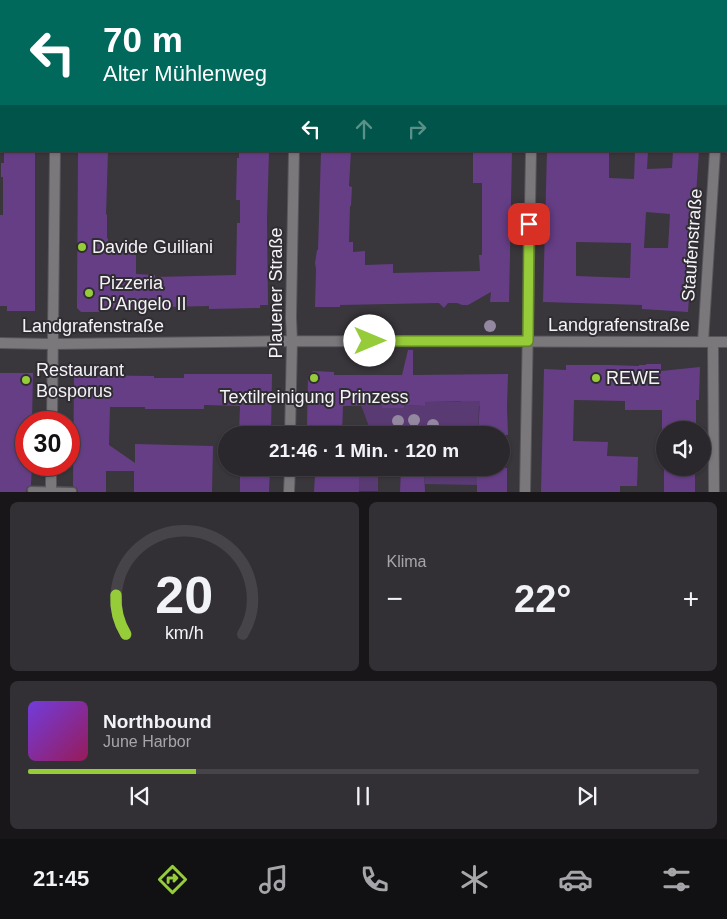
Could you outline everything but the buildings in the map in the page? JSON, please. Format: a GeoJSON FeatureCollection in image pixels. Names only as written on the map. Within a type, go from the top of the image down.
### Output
{"type":"FeatureCollection","features":[{"type":"Feature","properties":{"kind":"street"},"geometry":{"type":"LineString","coordinates":[[52,411],[55,152]]}},
{"type":"Feature","properties":{"kind":"street","name":"Plauener Straße"},"geometry":{"type":"LineString","coordinates":[[290,426],[294,152]]}},
{"type":"Feature","properties":{"kind":"street"},"geometry":{"type":"LineString","coordinates":[[525,492],[531,152]]}},
{"type":"Feature","properties":{"kind":"street","name":"Staufenstraße"},"geometry":{"type":"LineString","coordinates":[[714,152],[708,342],[714,492]]}},
{"type":"Feature","properties":{"kind":"street","name":"Landgrafenstraße"},"geometry":{"type":"LineString","coordinates":[[0,343],[52,344],[292,340],[727,342]]}},
{"type":"Feature","properties":{"kind":"street"},"geometry":{"type":"LineString","coordinates":[[51,476],[51,491]]}},
{"type":"Feature","properties":{"kind":"street"},"geometry":{"type":"LineString","coordinates":[[289,492],[290,476]]}},
{"type":"Feature","properties":{"kind":"lane"},"geometry":{"type":"LineString","coordinates":[[31,490],[73,491]]}},
{"type":"Feature","properties":{"kind":"shaded area"},"geometry":{"type":"Polygon","coordinates":[[[462,397],[482,397],[482,406],[479,406],[478,426],[369,426],[361,405],[382,405],[382,408],[404,408],[404,405],[424,406],[425,402],[461,402],[462,397]]]}},
{"type":"Feature","properties":{"kind":"shaded area"},"geometry":{"type":"Polygon","coordinates":[[[360,476],[378,476],[378,491],[359,491],[360,476]]]}},
{"type":"Feature","properties":{"kind":"shaded area"},"geometry":{"type":"Polygon","coordinates":[[[424,476],[477,476],[477,485],[425,484],[424,476]]]}},
{"type":"Feature","properties":{"kind":"place","name":"Davide Guiliani"},"geometry":{"type":"Point","coordinates":[82,247]}},
{"type":"Feature","properties":{"kind":"place","name":"Pizzeria D'Angelo II"},"geometry":{"type":"Point","coordinates":[89,293]}},
{"type":"Feature","properties":{"kind":"place","name":"Textilreinigung Prinzess"},"geometry":{"type":"Point","coordinates":[314,378]}},
{"type":"Feature","properties":{"kind":"place","name":"REWE"},"geometry":{"type":"Point","coordinates":[596,378]}},
{"type":"Feature","properties":{"kind":"place","name":"Restaurant Bosporus"},"geometry":{"type":"Point","coordinates":[26,380]}},
{"type":"Feature","properties":{"kind":"route"},"geometry":{"type":"LineString","coordinates":[[370,341],[528,341],[529,224]]}}]}
